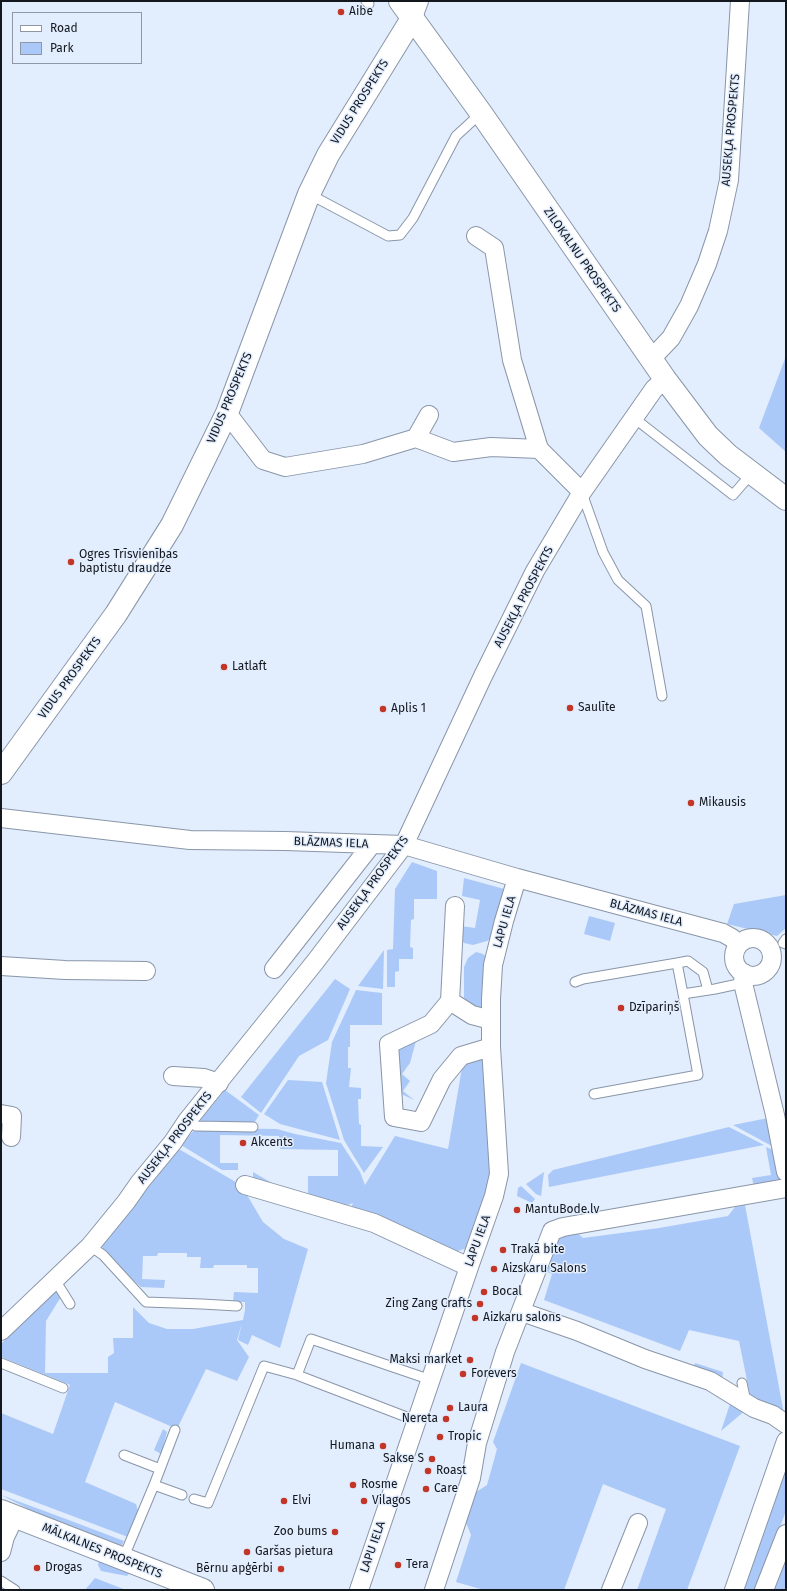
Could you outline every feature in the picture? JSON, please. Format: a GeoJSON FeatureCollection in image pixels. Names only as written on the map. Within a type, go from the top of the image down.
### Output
{"type":"FeatureCollection","features":[{"type":"Feature","properties":{"kind":"main road","name":"ZILOKALNU PROSPEKTS"},"geometry":{"type":"LineString","coordinates":[[411,6],[481,113],[665,379],[708,436],[728,455],[786,499]]}},
{"type":"Feature","properties":{"kind":"main road","name":"VIDUS PROSPEKTS"},"geometry":{"type":"LineString","coordinates":[[1,773],[124,602],[172,525],[227,413],[309,194],[328,155],[411,6]]}},
{"type":"Feature","properties":{"kind":"main road","name":"MĀLKALNES PROSPEKTS"},"geometry":{"type":"LineString","coordinates":[[8,1514],[203,1590]]}},
{"type":"Feature","properties":{"kind":"street","name":"AUSEKĻA PROSPEKTS"},"geometry":{"type":"LineString","coordinates":[[651,359],[671,338],[689,306],[707,264],[718,231],[729,180],[740,1]]}},
{"type":"Feature","properties":{"kind":"street"},"geometry":{"type":"LineString","coordinates":[[476,236],[494,248],[512,360],[539,449],[582,492]]}},
{"type":"Feature","properties":{"kind":"street","name":"AUSEKĻA PROSPEKTS"},"geometry":{"type":"LineString","coordinates":[[1,1331],[90,1246],[173,1142],[187,1121],[315,962],[404,845],[510,620],[535,571],[582,492],[654,389],[665,379]]}},
{"type":"Feature","properties":{"kind":"street"},"geometry":{"type":"LineString","coordinates":[[227,413],[263,460],[285,467],[363,454],[416,438],[453,452],[491,447],[539,449]]}},
{"type":"Feature","properties":{"kind":"street"},"geometry":{"type":"LineString","coordinates":[[416,438],[429,415]]}},
{"type":"Feature","properties":{"kind":"street","name":"BLĀZMAS IELA"},"geometry":{"type":"LineString","coordinates":[[1,818],[190,840],[404,845],[517,878],[723,933],[732,938],[738,944]]}},
{"type":"Feature","properties":{"kind":"street"},"geometry":{"type":"LineString","coordinates":[[274,969],[372,844]]}},
{"type":"Feature","properties":{"kind":"street","name":"LAPU IELA"},"geometry":{"type":"LineString","coordinates":[[359,1590],[494,1196],[499,1174],[491,1047],[493,965],[517,878]]}},
{"type":"Feature","properties":{"kind":"street"},"geometry":{"type":"LineString","coordinates":[[455,906],[450,1001],[431,1024],[389,1044],[394,1117],[421,1122],[442,1079],[461,1056],[491,1047]]}},
{"type":"Feature","properties":{"kind":"street"},"geometry":{"type":"LineString","coordinates":[[781,944],[766,943],[754,938],[748,939],[738,944],[734,959],[744,978],[775,1115],[786,1172]]}},
{"type":"Feature","properties":{"kind":"street"},"geometry":{"type":"LineString","coordinates":[[744,978],[765,971],[771,962],[771,953],[781,944]]}},
{"type":"Feature","properties":{"kind":"street"},"geometry":{"type":"LineString","coordinates":[[1,966],[65,970],[146,971]]}},
{"type":"Feature","properties":{"kind":"street"},"geometry":{"type":"LineString","coordinates":[[450,1001],[472,1015],[491,1020]]}},
{"type":"Feature","properties":{"kind":"street"},"geometry":{"type":"LineString","coordinates":[[173,1076],[204,1078],[219,1083]]}},
{"type":"Feature","properties":{"kind":"street"},"geometry":{"type":"LineString","coordinates":[[1,1114],[12,1116],[11,1136]]}},
{"type":"Feature","properties":{"kind":"street"},"geometry":{"type":"LineString","coordinates":[[245,1185],[374,1223],[469,1266]]}},
{"type":"Feature","properties":{"kind":"street"},"geometry":{"type":"LineString","coordinates":[[435,1590],[471,1478],[478,1443],[505,1352],[522,1312],[552,1231],[557,1228],[786,1188]]}},
{"type":"Feature","properties":{"kind":"street"},"geometry":{"type":"LineString","coordinates":[[522,1312],[577,1331],[645,1359],[710,1381],[746,1404],[773,1415],[786,1424]]}},
{"type":"Feature","properties":{"kind":"street"},"geometry":{"type":"LineString","coordinates":[[734,1590],[786,1441]]}},
{"type":"Feature","properties":{"kind":"street"},"geometry":{"type":"LineString","coordinates":[[1,1552],[5,1537],[8,1514]]}},
{"type":"Feature","properties":{"kind":"street"},"geometry":{"type":"LineString","coordinates":[[611,1590],[638,1524]]}},
{"type":"Feature","properties":{"kind":"street"},"geometry":{"type":"LineString","coordinates":[[764,1590],[786,1534]]}},
{"type":"Feature","properties":{"kind":"lane"},"geometry":{"type":"LineString","coordinates":[[309,194],[388,236],[400,235],[413,218],[456,136],[481,113]]}},
{"type":"Feature","properties":{"kind":"lane"},"geometry":{"type":"LineString","coordinates":[[634,418],[733,496],[752,473]]}},
{"type":"Feature","properties":{"kind":"lane"},"geometry":{"type":"LineString","coordinates":[[582,492],[603,552],[618,580],[646,606],[662,696]]}},
{"type":"Feature","properties":{"kind":"lane"},"geometry":{"type":"LineString","coordinates":[[575,982],[583,978],[688,961],[703,972],[708,990]]}},
{"type":"Feature","properties":{"kind":"lane"},"geometry":{"type":"LineString","coordinates":[[594,1094],[698,1075],[677,963]]}},
{"type":"Feature","properties":{"kind":"lane"},"geometry":{"type":"LineString","coordinates":[[683,994],[708,990],[744,978]]}},
{"type":"Feature","properties":{"kind":"lane"},"geometry":{"type":"LineString","coordinates":[[187,1121],[196,1126],[253,1127]]}},
{"type":"Feature","properties":{"kind":"lane"},"geometry":{"type":"LineString","coordinates":[[90,1246],[103,1255],[146,1302],[237,1306]]}},
{"type":"Feature","properties":{"kind":"lane"},"geometry":{"type":"LineString","coordinates":[[55,1280],[70,1304]]}},
{"type":"Feature","properties":{"kind":"lane"},"geometry":{"type":"LineString","coordinates":[[297,1375],[311,1339],[431,1380]]}},
{"type":"Feature","properties":{"kind":"lane"},"geometry":{"type":"LineString","coordinates":[[1,1363],[63,1388]]}},
{"type":"Feature","properties":{"kind":"lane"},"geometry":{"type":"LineString","coordinates":[[194,1499],[208,1503],[264,1366],[297,1375],[417,1421]]}},
{"type":"Feature","properties":{"kind":"lane"},"geometry":{"type":"LineString","coordinates":[[742,1383],[746,1404]]}},
{"type":"Feature","properties":{"kind":"lane"},"geometry":{"type":"LineString","coordinates":[[123,1559],[175,1430]]}},
{"type":"Feature","properties":{"kind":"lane"},"geometry":{"type":"LineString","coordinates":[[124,1455],[160,1469]]}},
{"type":"Feature","properties":{"kind":"lane"},"geometry":{"type":"LineString","coordinates":[[154,1485],[182,1495]]}},
{"type":"Feature","properties":{"kind":"lane"},"geometry":{"type":"LineString","coordinates":[[1,1581],[15,1590]]}},
{"type":"Feature","properties":{"kind":"green space"},"geometry":{"type":"Polygon","coordinates":[[[786,356],[786,452],[759,428],[786,356]]]}},
{"type":"Feature","properties":{"kind":"green space"},"geometry":{"type":"Polygon","coordinates":[[[412,862],[437,871],[437,899],[414,899],[414,919],[411,920],[410,947],[413,948],[413,959],[399,959],[399,971],[395,972],[395,987],[387,987],[387,950],[393,949],[395,889],[412,862]]]}},
{"type":"Feature","properties":{"kind":"green space"},"geometry":{"type":"Polygon","coordinates":[[[464,878],[508,890],[493,937],[487,941],[473,945],[464,943],[460,936],[461,926],[475,928],[480,900],[462,896],[464,878]]]}},
{"type":"Feature","properties":{"kind":"green space"},"geometry":{"type":"Polygon","coordinates":[[[786,895],[786,928],[777,936],[727,924],[734,904],[786,895]]]}},
{"type":"Feature","properties":{"kind":"green space"},"geometry":{"type":"Polygon","coordinates":[[[589,916],[615,923],[610,941],[584,934],[589,916]]]}},
{"type":"Feature","properties":{"kind":"green space"},"geometry":{"type":"Polygon","coordinates":[[[384,950],[383,989],[358,986],[384,950]]]}},
{"type":"Feature","properties":{"kind":"green space"},"geometry":{"type":"Polygon","coordinates":[[[476,952],[483,954],[488,958],[484,1006],[476,1010],[464,1002],[464,967],[468,958],[476,952]]]}},
{"type":"Feature","properties":{"kind":"green space"},"geometry":{"type":"Polygon","coordinates":[[[335,979],[350,989],[328,1040],[299,1056],[261,1113],[241,1097],[335,979]]]}},
{"type":"Feature","properties":{"kind":"green space"},"geometry":{"type":"Polygon","coordinates":[[[356,990],[382,993],[382,1025],[350,1025],[348,1068],[351,1068],[349,1087],[361,1088],[361,1099],[358,1099],[359,1124],[361,1125],[361,1146],[383,1147],[364,1173],[344,1140],[326,1083],[332,1042],[356,990]]]}},
{"type":"Feature","properties":{"kind":"green space"},"geometry":{"type":"Polygon","coordinates":[[[417,1037],[410,1063],[402,1074],[410,1081],[403,1091],[414,1100],[399,1093],[398,1045],[417,1037]]]}},
{"type":"Feature","properties":{"kind":"green space"},"geometry":{"type":"Polygon","coordinates":[[[488,1051],[492,1174],[467,1248],[455,1252],[350,1210],[353,1203],[345,1206],[308,1195],[308,1176],[338,1176],[338,1150],[280,1149],[279,1136],[220,1135],[220,1163],[238,1163],[238,1170],[222,1170],[181,1145],[196,1128],[277,1129],[341,1143],[360,1172],[365,1185],[395,1136],[448,1149],[463,1062],[488,1051]]]}},
{"type":"Feature","properties":{"kind":"green space"},"geometry":{"type":"Polygon","coordinates":[[[288,1080],[322,1082],[340,1140],[280,1124],[264,1114],[288,1080]]]}},
{"type":"Feature","properties":{"kind":"green space"},"geometry":{"type":"Polygon","coordinates":[[[225,1090],[259,1115],[253,1125],[196,1125],[225,1090]]]}},
{"type":"Feature","properties":{"kind":"green space"},"geometry":{"type":"Polygon","coordinates":[[[773,1117],[781,1151],[733,1125],[773,1117]]]}},
{"type":"Feature","properties":{"kind":"green space"},"geometry":{"type":"Polygon","coordinates":[[[729,1127],[764,1145],[549,1187],[548,1175],[553,1170],[729,1127]]]}},
{"type":"Feature","properties":{"kind":"green space"},"geometry":{"type":"Polygon","coordinates":[[[766,1147],[781,1153],[786,1179],[754,1186],[752,1178],[771,1175],[766,1147]]]}},
{"type":"Feature","properties":{"kind":"green space"},"geometry":{"type":"Polygon","coordinates":[[[177,1148],[241,1185],[263,1222],[284,1239],[308,1249],[280,1348],[252,1335],[248,1345],[238,1340],[242,1323],[237,1340],[249,1357],[237,1381],[206,1369],[177,1429],[115,1402],[85,1482],[136,1504],[138,1511],[128,1537],[1,1489],[1,1413],[53,1434],[70,1385],[1,1357],[1,1344],[57,1287],[62,1295],[46,1321],[45,1373],[108,1373],[108,1357],[114,1353],[113,1338],[133,1338],[133,1307],[149,1323],[167,1329],[193,1329],[243,1320],[245,1302],[233,1302],[234,1292],[258,1293],[258,1268],[247,1268],[247,1265],[214,1265],[213,1268],[200,1268],[201,1257],[187,1257],[187,1253],[158,1253],[157,1256],[143,1256],[142,1279],[165,1280],[164,1288],[141,1287],[104,1251],[101,1244],[128,1214],[177,1148]]]}},
{"type":"Feature","properties":{"kind":"green space"},"geometry":{"type":"Polygon","coordinates":[[[253,1172],[277,1186],[291,1188],[291,1192],[253,1178],[253,1172]]]}},
{"type":"Feature","properties":{"kind":"green space"},"geometry":{"type":"Polygon","coordinates":[[[544,1172],[541,1196],[536,1194],[526,1184],[544,1172]]]}},
{"type":"Feature","properties":{"kind":"green space"},"geometry":{"type":"Polygon","coordinates":[[[521,1186],[535,1199],[532,1203],[517,1196],[518,1188],[521,1186]]]}},
{"type":"Feature","properties":{"kind":"green space"},"geometry":{"type":"Polygon","coordinates":[[[745,1205],[784,1414],[751,1400],[739,1341],[689,1330],[680,1351],[544,1300],[552,1274],[544,1271],[553,1241],[574,1230],[583,1238],[659,1228],[728,1216],[735,1207],[745,1205]]]}},
{"type":"Feature","properties":{"kind":"green space"},"geometry":{"type":"Polygon","coordinates":[[[521,1363],[740,1446],[687,1590],[637,1590],[666,1509],[603,1484],[564,1590],[484,1590],[456,1582],[471,1535],[465,1520],[476,1492],[487,1485],[497,1449],[493,1442],[521,1363]]]}},
{"type":"Feature","properties":{"kind":"green space"},"geometry":{"type":"Polygon","coordinates":[[[695,1363],[723,1372],[722,1380],[693,1369],[695,1363]]]}},
{"type":"Feature","properties":{"kind":"green space"},"geometry":{"type":"Polygon","coordinates":[[[731,1401],[747,1409],[721,1431],[731,1401]]]}},
{"type":"Feature","properties":{"kind":"green space"},"geometry":{"type":"Polygon","coordinates":[[[163,1429],[167,1432],[161,1454],[154,1450],[163,1429]]]}},
{"type":"Feature","properties":{"kind":"green space"},"geometry":{"type":"Polygon","coordinates":[[[786,1458],[786,1511],[756,1590],[736,1590],[786,1458]]]}},
{"type":"Feature","properties":{"kind":"green space"},"geometry":{"type":"Polygon","coordinates":[[[1,1495],[124,1541],[122,1545],[115,1546],[66,1528],[1,1495]]]}},
{"type":"Feature","properties":{"kind":"green space"},"geometry":{"type":"Polygon","coordinates":[[[786,1557],[786,1589],[774,1590],[778,1580],[786,1557]]]}},
{"type":"Feature","properties":{"kind":"green space"},"geometry":{"type":"Polygon","coordinates":[[[99,1559],[131,1571],[127,1576],[101,1571],[98,1565],[99,1559]]]}},
{"type":"Feature","properties":{"kind":"green space"},"geometry":{"type":"Polygon","coordinates":[[[95,1578],[126,1590],[85,1590],[95,1578]]]}},
{"type":"Feature","properties":{"kind":"place","name":"Aibe"},"geometry":{"type":"Point","coordinates":[341,12]}},
{"type":"Feature","properties":{"kind":"place","name":"Ogres Trīsvienības baptistu draudze"},"geometry":{"type":"Point","coordinates":[71,562]}},
{"type":"Feature","properties":{"kind":"place","name":"Latlaft"},"geometry":{"type":"Point","coordinates":[224,667]}},
{"type":"Feature","properties":{"kind":"place","name":"Saulīte"},"geometry":{"type":"Point","coordinates":[570,708]}},
{"type":"Feature","properties":{"kind":"place","name":"Aplis 1"},"geometry":{"type":"Point","coordinates":[383,709]}},
{"type":"Feature","properties":{"kind":"place","name":"Mikausis"},"geometry":{"type":"Point","coordinates":[691,803]}},
{"type":"Feature","properties":{"kind":"place","name":"Dzīpariņš"},"geometry":{"type":"Point","coordinates":[621,1008]}},
{"type":"Feature","properties":{"kind":"place","name":"Akcents"},"geometry":{"type":"Point","coordinates":[243,1143]}},
{"type":"Feature","properties":{"kind":"place","name":"MantuBode.lv"},"geometry":{"type":"Point","coordinates":[517,1210]}},
{"type":"Feature","properties":{"kind":"place","name":"Trakā bite"},"geometry":{"type":"Point","coordinates":[503,1250]}},
{"type":"Feature","properties":{"kind":"place","name":"Aizskaru Salons"},"geometry":{"type":"Point","coordinates":[494,1269]}},
{"type":"Feature","properties":{"kind":"place","name":"Bocal"},"geometry":{"type":"Point","coordinates":[484,1292]}},
{"type":"Feature","properties":{"kind":"place","name":"Zing Zang Crafts"},"geometry":{"type":"Point","coordinates":[480,1304]}},
{"type":"Feature","properties":{"kind":"place","name":"Aizkaru salons"},"geometry":{"type":"Point","coordinates":[475,1318]}},
{"type":"Feature","properties":{"kind":"place","name":"Maksi market"},"geometry":{"type":"Point","coordinates":[470,1360]}},
{"type":"Feature","properties":{"kind":"place","name":"Forevers"},"geometry":{"type":"Point","coordinates":[463,1374]}},
{"type":"Feature","properties":{"kind":"place","name":"Laura"},"geometry":{"type":"Point","coordinates":[450,1408]}},
{"type":"Feature","properties":{"kind":"place","name":"Nereta"},"geometry":{"type":"Point","coordinates":[446,1419]}},
{"type":"Feature","properties":{"kind":"place","name":"Tropic"},"geometry":{"type":"Point","coordinates":[440,1437]}},
{"type":"Feature","properties":{"kind":"place","name":"Humana"},"geometry":{"type":"Point","coordinates":[383,1446]}},
{"type":"Feature","properties":{"kind":"place","name":"Sakse S"},"geometry":{"type":"Point","coordinates":[432,1459]}},
{"type":"Feature","properties":{"kind":"place","name":"Roast"},"geometry":{"type":"Point","coordinates":[428,1471]}},
{"type":"Feature","properties":{"kind":"place","name":"Rosme"},"geometry":{"type":"Point","coordinates":[353,1485]}},
{"type":"Feature","properties":{"kind":"place","name":"Care"},"geometry":{"type":"Point","coordinates":[426,1489]}},
{"type":"Feature","properties":{"kind":"place","name":"Elvi"},"geometry":{"type":"Point","coordinates":[284,1501]}},
{"type":"Feature","properties":{"kind":"place","name":"Vilagos"},"geometry":{"type":"Point","coordinates":[364,1501]}},
{"type":"Feature","properties":{"kind":"place","name":"Zoo bums"},"geometry":{"type":"Point","coordinates":[335,1532]}},
{"type":"Feature","properties":{"kind":"place","name":"Garšas pietura"},"geometry":{"type":"Point","coordinates":[247,1552]}},
{"type":"Feature","properties":{"kind":"place","name":"Tera"},"geometry":{"type":"Point","coordinates":[398,1565]}},
{"type":"Feature","properties":{"kind":"place","name":"Drogas"},"geometry":{"type":"Point","coordinates":[37,1568]}},
{"type":"Feature","properties":{"kind":"place","name":"Bērnu apģērbi"},"geometry":{"type":"Point","coordinates":[281,1569]}}]}
